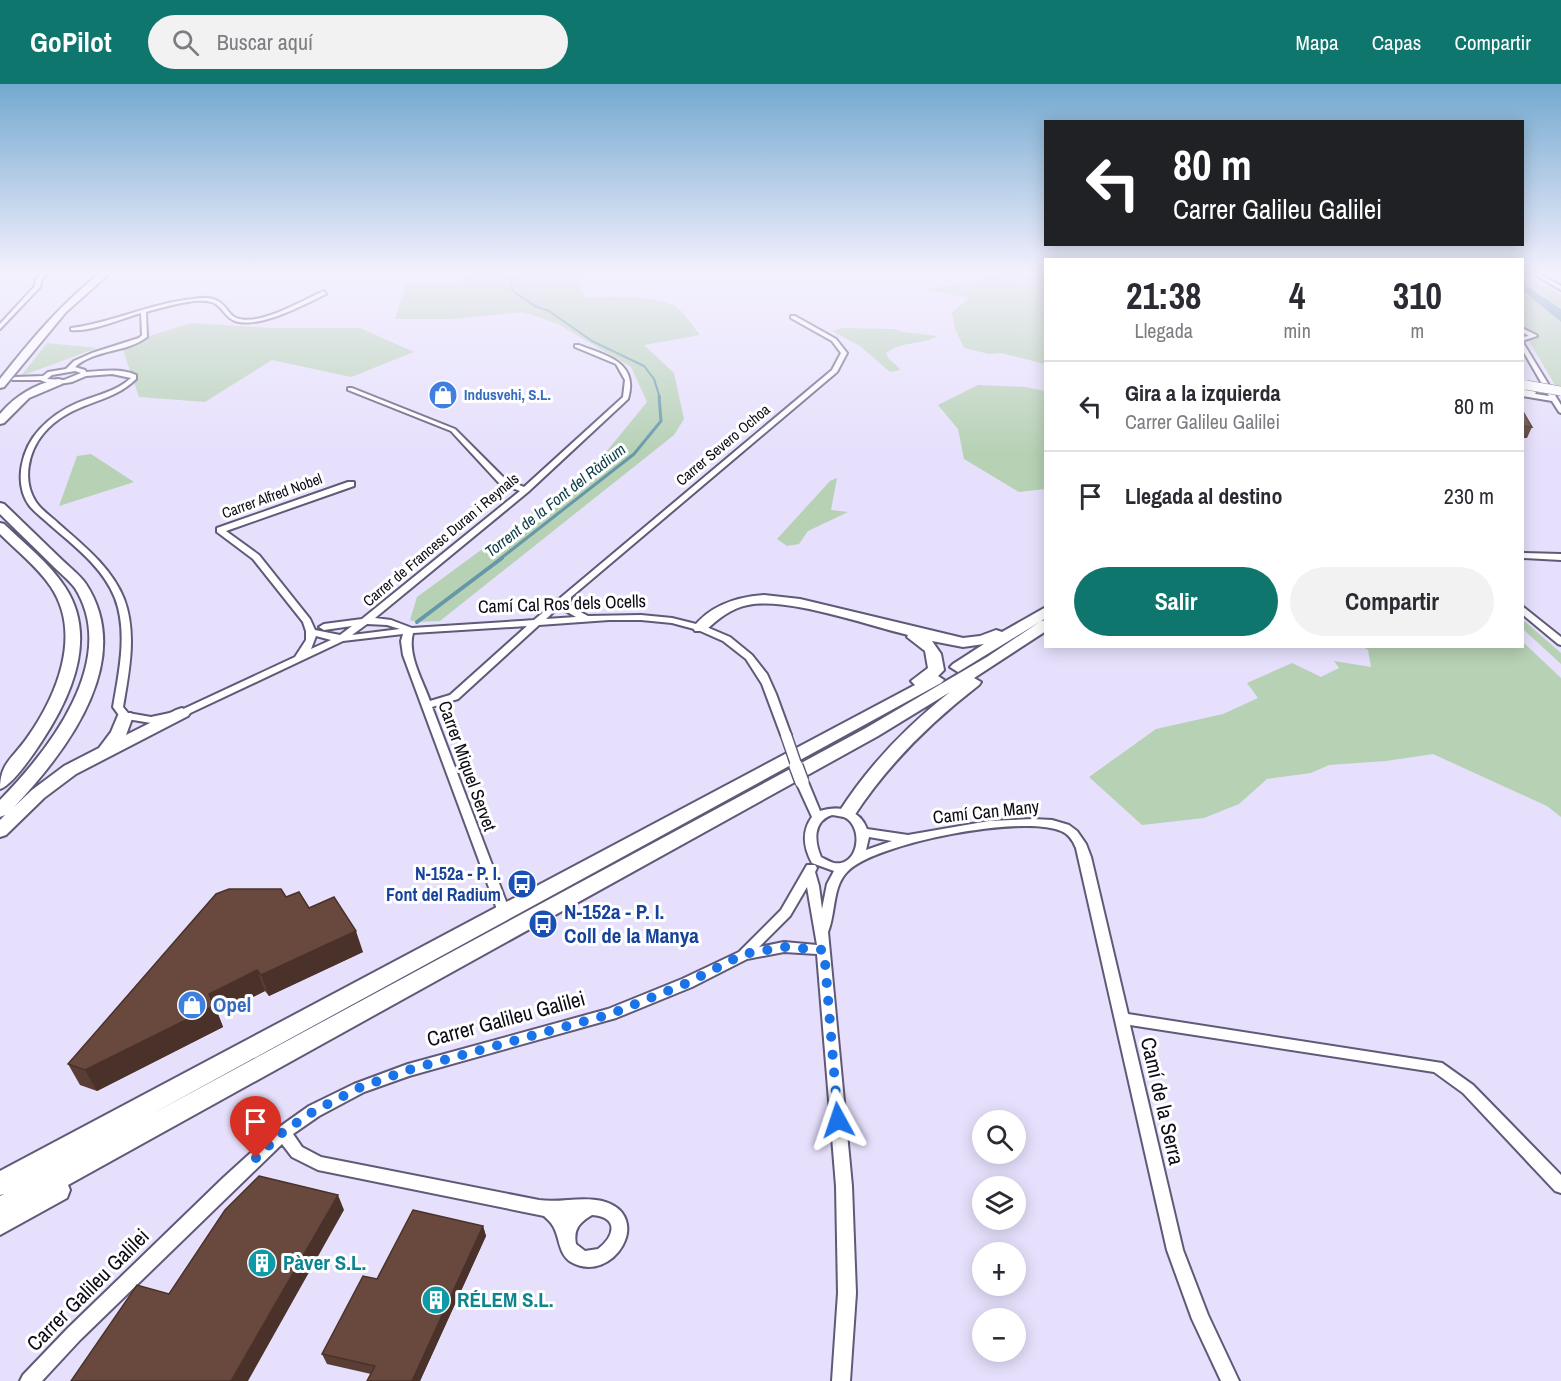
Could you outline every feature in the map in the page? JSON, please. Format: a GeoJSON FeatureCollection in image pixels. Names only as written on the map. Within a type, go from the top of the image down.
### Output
{"type":"FeatureCollection","features":[{"type":"Feature","properties":{"kind":"highway"},"geometry":{"type":"LineString","coordinates":[[0,373],[33,333]]}},
{"type":"Feature","properties":{"kind":"highway"},"geometry":{"type":"LineString","coordinates":[[0,385],[44,333]]}},
{"type":"Feature","properties":{"kind":"highway"},"geometry":{"type":"LineString","coordinates":[[0,421],[21,397],[58,382]]}},
{"type":"Feature","properties":{"kind":"highway"},"geometry":{"type":"LineString","coordinates":[[1525,389],[1560,395]]}},
{"type":"Feature","properties":{"kind":"highway"},"geometry":{"type":"LineString","coordinates":[[0,496],[42,537],[50,554]]}},
{"type":"Feature","properties":{"kind":"highway"},"geometry":{"type":"LineString","coordinates":[[0,507],[50,554],[90,598],[95,615],[99,648],[88,686],[68,726],[40,765],[0,811]]}},
{"type":"Feature","properties":{"kind":"highway"},"geometry":{"type":"LineString","coordinates":[[0,527],[59,589],[72,620],[73,652],[64,687],[53,708],[29,749],[0,783]]}},
{"type":"Feature","properties":{"kind":"highway"},"geometry":{"type":"LineString","coordinates":[[700,628],[715,613],[728,605],[777,598],[950,642],[971,643],[990,638],[1044,612]]}},
{"type":"Feature","properties":{"kind":"highway"},"geometry":{"type":"LineString","coordinates":[[0,1184],[890,704],[906,698],[1044,612]]}},
{"type":"Feature","properties":{"kind":"highway"},"geometry":{"type":"LineString","coordinates":[[0,1209],[872,732],[992,660],[1044,625]]}},
{"type":"Feature","properties":{"kind":"highway"},"geometry":{"type":"LineString","coordinates":[[890,704],[899,694],[936,670],[937,663],[931,647],[897,629]]}},
{"type":"Feature","properties":{"kind":"highway"},"geometry":{"type":"LineString","coordinates":[[848,812],[861,790],[911,733],[938,708],[988,671],[992,660]]}},
{"type":"Feature","properties":{"kind":"highway"},"geometry":{"type":"LineString","coordinates":[[0,831],[38,794],[69,770],[182,712]]}},
{"type":"Feature","properties":{"kind":"highway"},"geometry":{"type":"LineString","coordinates":[[99,754],[119,732],[125,716]]}},
{"type":"Feature","properties":{"kind":"highway"},"geometry":{"type":"LineString","coordinates":[[0,1223],[171,1124],[226,1085]]}},
{"type":"Feature","properties":{"kind":"highway"},"geometry":{"type":"LineString","coordinates":[[0,1175],[42,1153],[102,1128]]}},
{"type":"Feature","properties":{"kind":"street"},"geometry":{"type":"LineString","coordinates":[[69,369],[89,356],[141,339],[145,336],[145,333]]}},
{"type":"Feature","properties":{"kind":"street","name":"Carrer Severo Ochoa"},"geometry":{"type":"LineString","coordinates":[[427,705],[454,698],[566,596],[834,371],[844,353],[834,340],[821,333]]}},
{"type":"Feature","properties":{"kind":"street"},"geometry":{"type":"LineString","coordinates":[[1524,340],[1534,336],[1527,333]]}},
{"type":"Feature","properties":{"kind":"street"},"geometry":{"type":"LineString","coordinates":[[1524,344],[1560,395],[1561,411]]}},
{"type":"Feature","properties":{"kind":"street","name":"Carrer de Francesc Duran i Reynals"},"geometry":{"type":"LineString","coordinates":[[125,716],[151,720],[170,717],[295,661],[342,638],[371,619],[525,490],[626,398],[628,380],[618,363],[577,346]]}},
{"type":"Feature","properties":{"kind":"street"},"geometry":{"type":"LineString","coordinates":[[15,379],[43,378],[56,371],[69,369],[83,371],[84,374]]}},
{"type":"Feature","properties":{"kind":"street"},"geometry":{"type":"LineString","coordinates":[[43,378],[46,381],[58,382],[75,379],[84,374],[122,372],[134,375],[134,378],[121,388],[64,412],[43,430],[30,447],[24,468],[25,489],[32,503],[101,569],[114,586],[124,615],[126,644],[118,707],[125,716]]}},
{"type":"Feature","properties":{"kind":"street"},"geometry":{"type":"LineString","coordinates":[[350,388],[453,430],[502,481],[525,490]]}},
{"type":"Feature","properties":{"kind":"street","name":"Carrer Alfred Nobel"},"geometry":{"type":"LineString","coordinates":[[313,632],[307,621],[256,557],[220,530],[351,484]]}},
{"type":"Feature","properties":{"kind":"street"},"geometry":{"type":"LineString","coordinates":[[1524,555],[1561,557]]}},
{"type":"Feature","properties":{"kind":"street"},"geometry":{"type":"LineString","coordinates":[[566,596],[567,608],[588,618]]}},
{"type":"Feature","properties":{"kind":"street"},"geometry":{"type":"LineString","coordinates":[[324,627],[341,626],[371,619],[376,626],[397,628],[391,614],[392,600]]}},
{"type":"Feature","properties":{"kind":"street"},"geometry":{"type":"LineString","coordinates":[[1524,611],[1561,642]]}},
{"type":"Feature","properties":{"kind":"street","name":"Camí Cal Ros dels Ocells"},"geometry":{"type":"LineString","coordinates":[[342,638],[397,628],[409,630],[588,618],[661,620],[700,628],[724,639],[748,657],[761,674],[771,693],[802,782],[817,816]]}},
{"type":"Feature","properties":{"kind":"street"},"geometry":{"type":"LineString","coordinates":[[307,621],[324,627],[342,638]]}},
{"type":"Feature","properties":{"kind":"street","name":"Carrer Miquel Servet"},"geometry":{"type":"LineString","coordinates":[[409,630],[406,648],[504,912]]}},
{"type":"Feature","properties":{"kind":"street"},"geometry":{"type":"LineString","coordinates":[[295,661],[309,645],[313,632],[323,636],[342,638]]}},
{"type":"Feature","properties":{"kind":"street"},"geometry":{"type":"LineString","coordinates":[[822,932],[828,918],[832,881],[844,867],[858,858],[863,843],[862,832],[855,816],[848,812],[832,811],[817,816],[811,823],[813,853],[816,860],[833,868],[844,867]]}},
{"type":"Feature","properties":{"kind":"street","name":"Camí Can Many"},"geometry":{"type":"LineString","coordinates":[[858,858],[910,839],[969,829],[1035,822],[1051,823],[1065,828]]}},
{"type":"Feature","properties":{"kind":"street","name":"Camí de la Serra"},"geometry":{"type":"LineString","coordinates":[[1065,828],[1075,836],[1085,857],[1175,1250],[1200,1319],[1230,1381]]}},
{"type":"Feature","properties":{"kind":"street","name":"Camí Can Many"},"geometry":{"type":"LineString","coordinates":[[862,832],[910,839]]}},
{"type":"Feature","properties":{"kind":"street","name":"Carrer Galileu Galilei"},"geometry":{"type":"LineString","coordinates":[[744,954],[786,913],[816,860]]}},
{"type":"Feature","properties":{"kind":"street"},"geometry":{"type":"LineString","coordinates":[[808,872],[814,883],[816,919],[822,932],[844,1186],[847,1293],[841,1381]]}},
{"type":"Feature","properties":{"kind":"street","name":"Carrer Galileu Galilei"},"geometry":{"type":"LineString","coordinates":[[29,1381],[74,1334],[283,1132],[314,1111],[359,1088],[408,1070],[611,1014],[687,983],[744,954],[784,947],[824,950]]}},
{"type":"Feature","properties":{"kind":"street"},"geometry":{"type":"LineString","coordinates":[[1121,1018],[1437,1067],[1468,1089],[1561,1186]]}},
{"type":"Feature","properties":{"kind":"street"},"geometry":{"type":"LineString","coordinates":[[283,1132],[297,1152],[318,1163],[548,1209],[609,1210],[619,1223],[620,1233],[610,1251],[596,1258],[584,1258],[574,1254],[567,1246],[560,1221],[548,1209]]}},
{"type":"Feature","properties":{"kind":"street"},"geometry":{"type":"LineString","coordinates":[[566,1236],[573,1218],[589,1208]]}},
{"type":"Feature","properties":{"kind":"green space"},"geometry":{"type":"Polygon","coordinates":[[[160,333],[370,333],[414,352],[351,377],[272,360],[205,402],[139,397],[123,350],[146,337],[160,333]]]}},
{"type":"Feature","properties":{"kind":"green space"},"geometry":{"type":"Polygon","coordinates":[[[572,333],[698,333],[700,335],[644,345],[674,373],[684,419],[674,435],[440,621],[410,620],[417,597],[593,468],[647,402],[631,367],[572,333]]]}},
{"type":"Feature","properties":{"kind":"green space"},"geometry":{"type":"Polygon","coordinates":[[[835,333],[907,333],[937,336],[899,346],[886,353],[900,370],[890,372],[860,346],[835,333]]]}},
{"type":"Feature","properties":{"kind":"green space"},"geometry":{"type":"Polygon","coordinates":[[[957,333],[1044,333],[1044,364],[1001,353],[989,354],[964,348],[957,333]]]}},
{"type":"Feature","properties":{"kind":"green space"},"geometry":{"type":"Polygon","coordinates":[[[1534,333],[1561,333],[1561,386],[1555,385],[1529,341],[1538,337],[1534,333]]]}},
{"type":"Feature","properties":{"kind":"green space"},"geometry":{"type":"Polygon","coordinates":[[[47,343],[97,348],[21,376],[47,343]]]}},
{"type":"Feature","properties":{"kind":"green space"},"geometry":{"type":"Polygon","coordinates":[[[978,385],[1025,387],[1044,391],[1044,489],[1019,492],[964,459],[958,429],[938,405],[978,385]]]}},
{"type":"Feature","properties":{"kind":"green space"},"geometry":{"type":"Polygon","coordinates":[[[91,454],[134,482],[59,506],[77,456],[91,454]]]}},
{"type":"Feature","properties":{"kind":"green space"},"geometry":{"type":"Polygon","coordinates":[[[837,478],[831,510],[848,512],[808,531],[799,544],[787,546],[777,539],[830,481],[837,478]]]}},
{"type":"Feature","properties":{"kind":"green space"},"geometry":{"type":"Polygon","coordinates":[[[1524,621],[1561,653],[1561,664],[1524,630],[1524,621]]]}},
{"type":"Feature","properties":{"kind":"green space"},"geometry":{"type":"Polygon","coordinates":[[[1524,643],[1561,678],[1561,817],[1547,806],[1433,754],[1386,761],[1329,765],[1311,773],[1267,779],[1239,804],[1204,818],[1142,825],[1089,777],[1156,729],[1223,714],[1258,698],[1247,683],[1292,663],[1321,677],[1339,668],[1334,661],[1371,667],[1368,650],[1365,648],[1524,648],[1524,643]]]}},
{"type":"Feature","properties":{"kind":"building"},"geometry":{"type":"Polygon","coordinates":[[[1524,413],[1532,427],[1524,426],[1524,413]]]}},
{"type":"Feature","properties":{"kind":"building","name":"Opel"},"geometry":{"type":"Polygon","coordinates":[[[229,889],[281,889],[286,897],[299,892],[309,908],[334,897],[356,931],[261,975],[257,970],[209,994],[214,1006],[85,1070],[68,1064],[216,894],[229,889]]]}},
{"type":"Feature","properties":{"kind":"building","name":"Pàver S.L."},"geometry":{"type":"Polygon","coordinates":[[[259,1176],[338,1195],[231,1381],[71,1381],[137,1285],[169,1294],[225,1210],[259,1176]]]}},
{"type":"Feature","properties":{"kind":"building"},"geometry":{"type":"Polygon","coordinates":[[[413,1210],[483,1226],[412,1381],[367,1381],[375,1366],[322,1354],[363,1276],[377,1279],[413,1210]]]}},
{"type":"Feature","properties":{"kind":"waterway","name":"Torrent de la Font del Ràdium"},"geometry":{"type":"LineString","coordinates":[[580,333],[592,341],[644,366],[654,379],[660,398]]}},
{"type":"Feature","properties":{"kind":"waterway","name":"Torrent de la Font del Ràdium"},"geometry":{"type":"LineString","coordinates":[[500,559],[634,454],[661,421],[659,396]]}},
{"type":"Feature","properties":{"kind":"waterway","name":"Torrent de la Font del Ràdium"},"geometry":{"type":"LineString","coordinates":[[417,622],[502,558]]}},
{"type":"Feature","properties":{"kind":"place","name":"Indusvehi, S.L."},"geometry":{"type":"Point","coordinates":[443,395]}},
{"type":"Feature","properties":{"kind":"place","name":"N-152a - P. I. Font del Radium"},"geometry":{"type":"Point","coordinates":[522,884]}},
{"type":"Feature","properties":{"kind":"place","name":"N-152a - P. I. Coll de la Manya"},"geometry":{"type":"Point","coordinates":[543,924]}},
{"type":"Feature","properties":{"kind":"place","name":"Opel"},"geometry":{"type":"Point","coordinates":[192,1005]}},
{"type":"Feature","properties":{"kind":"place","name":"Pàver S.L."},"geometry":{"type":"Point","coordinates":[262,1263]}},
{"type":"Feature","properties":{"kind":"place","name":"RÉLEM S.L."},"geometry":{"type":"Point","coordinates":[436,1300]}},
{"type":"Feature","properties":{"kind":"route"},"geometry":{"type":"LineString","coordinates":[[256,1158],[283,1132],[314,1111],[359,1088],[408,1070],[611,1014],[687,983],[744,954],[784,947],[824,950],[838,1120]]}}]}
